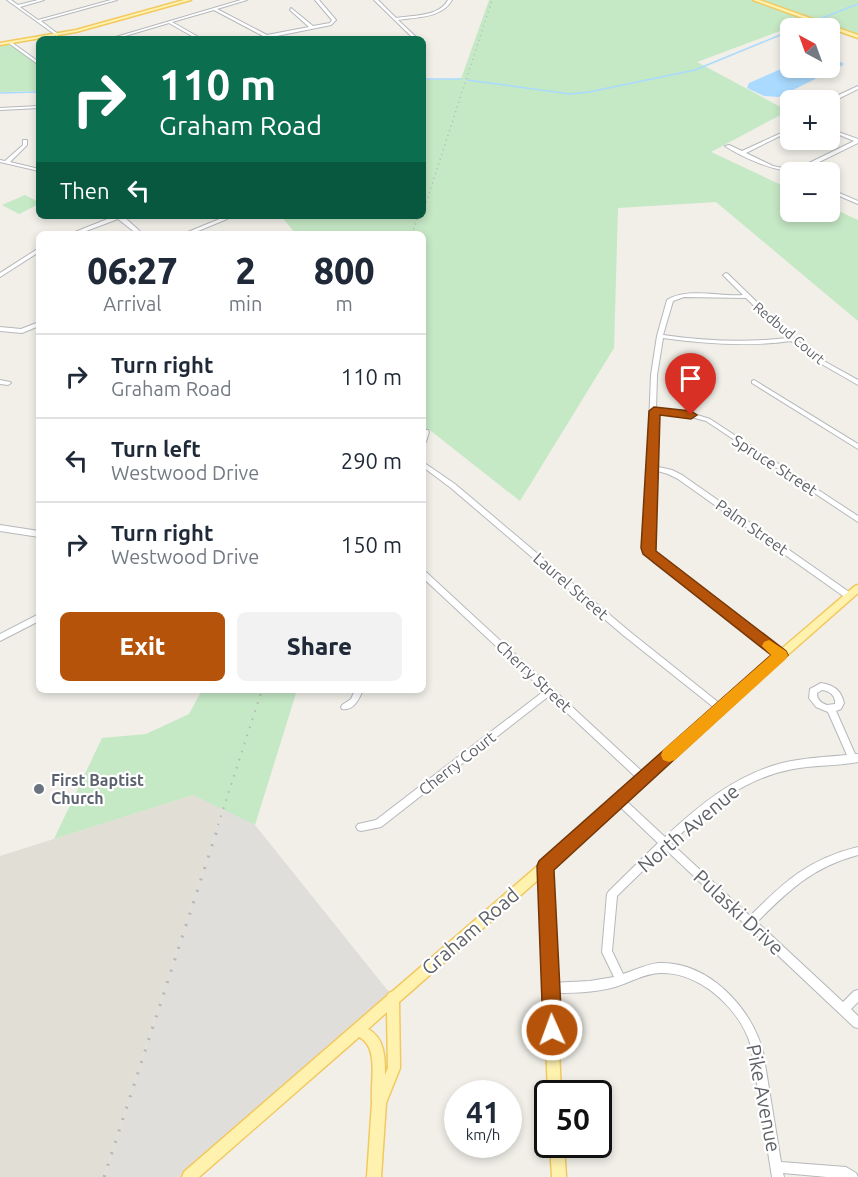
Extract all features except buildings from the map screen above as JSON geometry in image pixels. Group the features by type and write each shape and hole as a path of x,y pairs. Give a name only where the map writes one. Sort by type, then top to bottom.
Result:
{"main road":[{"path":"51,36 189,0"},
{"path":"754,0 858,37"},
{"path":"0,44 36,39"},
{"name":"Graham Road","path":"189,1177 620,801 720,708 858,588"},
{"path":"545,866 554,1080"},
{"path":"379,1103 394,1068 393,997"},
{"path":"357,1030 374,1038 379,1053 376,1091 379,1103 374,1177"},
{"path":"557,1158 558,1177"}],"street":[{"path":"9,0 57,35"},
{"path":"18,6 42,0"},
{"path":"38,21 115,0"},
{"path":"122,36 245,0"},
{"path":"272,36 331,24 334,20 317,0"},
{"path":"376,0 413,36"},
{"path":"396,19 438,11 448,6 450,0"},
{"path":"219,3 226,6"},
{"path":"214,9 265,36"},
{"path":"291,9 312,28"},
{"path":"169,22 195,36"},
{"path":"11,43 36,62"},
{"path":"840,96 858,87"},
{"path":"0,109 36,108"},
{"path":"840,134 858,141"},
{"path":"742,153 780,135"},
{"path":"7,162 25,145 25,141"},
{"path":"815,162 858,141"},
{"path":"727,146 780,169"},
{"path":"0,161 36,169"},
{"path":"840,195 858,203"},
{"path":"81,231 111,219"},
{"path":"122,219 136,231"},
{"path":"194,231 224,219"},
{"path":"0,275 36,252"},
{"name":"Redbud Court","path":"726,275 792,339 820,361 858,383"},
{"path":"747,296 734,299 673,297 670,300 660,336 654,375 648,548 650,554 781,655"},
{"path":"0,329 22,331 36,325"},
{"path":"660,336 689,341 750,344 792,339"},
{"path":"754,382 858,447"},
{"name":"Spruce Street","path":"654,411 691,415 708,420 858,519"},
{"name":"Laurel Street","path":"426,466 453,486 634,640 720,708"},
{"name":"Palm Street","path":"651,467 680,477 849,596"},
{"path":"0,528 36,534"},
{"name":"Cherry Street","path":"426,577 644,779"},
{"path":"0,638 36,619"},
{"name":"Cherry Court","path":"361,827 378,824 550,691"},
{"path":"345,707 354,700 358,693"},
{"path":"831,710 855,759"},
{"name":"North Avenue","path":"621,980 607,952 609,904 612,894 666,843 709,804 742,782 773,770 809,761 855,759"},
{"name":"Pulaski Drive","path":"620,801 858,1023"},
{"path":"750,922 804,872 832,858 858,852"},
{"name":"Pike Avenue","path":"550,988 592,987 621,980 647,970 675,969 698,977 712,986 734,1006 756,1044 778,1172"},
{"path":"843,1009 858,995"},
{"path":"778,1172 846,1173 852,1177"}],"shaded area":[{"path":"193,795 223,809 104,1177 0,1177 0,856"},
{"path":"223,809 255,825 393,997 189,1177 104,1177"}],"green space":[{"path":"489,0 858,0 858,37 840,31 840,18 780,18 780,31 697,62 780,107 780,115 711,152 780,184 780,222 840,222 840,212 858,220 858,321 716,202 618,208 614,348 520,501 431,431 426,430 426,231 294,231 284,219 426,219 426,80 461,79"},
{"path":"11,43 36,62 36,91 0,92 0,44"},
{"path":"25,195 36,200 36,206 19,214 2,205"},
{"path":"200,693 296,693 255,825 193,795 54,839 102,738 146,734 189,714"}],"water":[{"path":"780,69 780,78 817,78 793,90 780,90 779,97 764,96 747,88 749,83"}],"waterway":[{"path":"822,18 858,4"},
{"path":"467,80 570,94 589,92 695,70 780,35"},
{"path":"426,79 461,79"},
{"path":"0,93 36,92"}],"railway":[{"path":"426,203 492,0"},
{"path":"413,231 417,219"},
{"path":"218,825 261,693"},
{"path":"104,1177 219,824"}],"slow traffic":[{"path":"669,755 781,655 769,646"}],"place":[{"name":"First Baptist Church","path":"39,789"}],"route":[{"path":"552,1030 545,866 781,655 650,554 648,548 654,411 691,415"}]}
